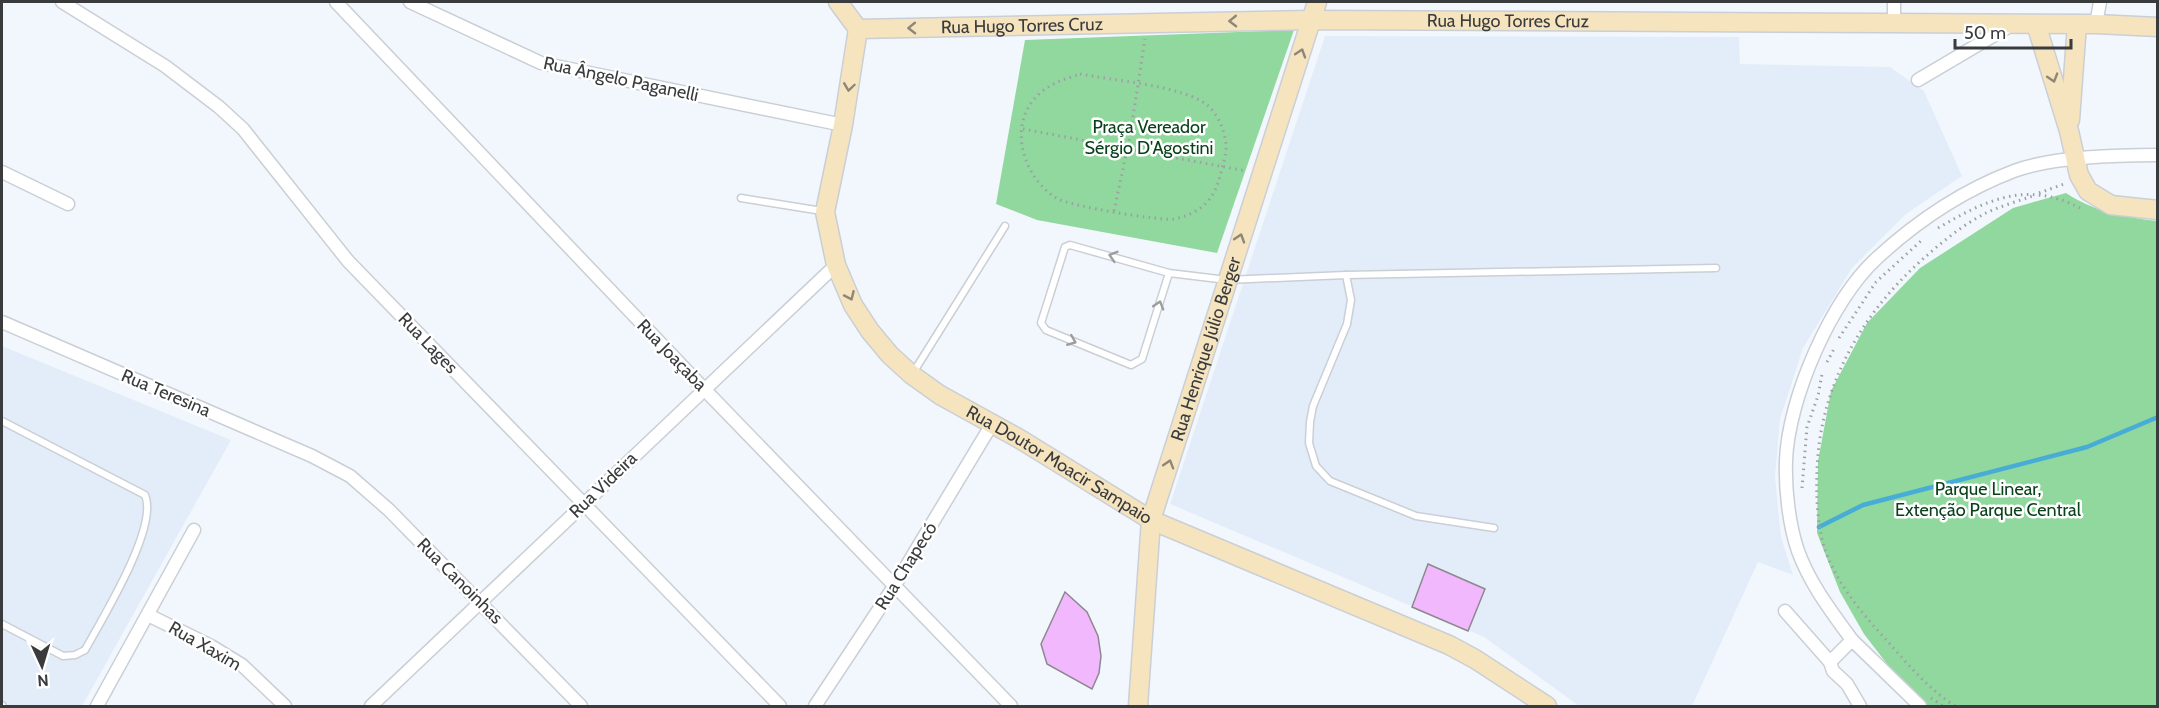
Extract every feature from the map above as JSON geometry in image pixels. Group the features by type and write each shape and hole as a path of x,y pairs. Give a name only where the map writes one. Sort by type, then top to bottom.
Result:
{"street":[{"name":"Rua Lages","path":"62,2 165,66 219,107 243,129 348,261 780,706"},
{"name":"Rua Joaçaba","path":"336,2 704,389 1011,706"},
{"name":"Rua Ângelo Paganelli","path":"411,2 541,63 843,125"},
{"path":"838,2 858,29"},
{"name":"Rua Henrique Júlio Berger","path":"1138,706 1152,520 1317,2"},
{"path":"1894,2 1894,23"},
{"path":"2069,131 2087,24 2100,2"},
{"name":"Rua Hugo Torres Cruz","path":"858,29 1312,20 2087,24 2157,27"},
{"path":"1918,80 2014,24"},
{"path":"2036,24 2069,131 2077,167 2088,191 2098,200 2111,205 2157,210"},
{"name":"Rua Doutor Moacir Sampaio","path":"858,29 843,125 825,212 836,265 853,305 870,331 912,375 940,395 1152,520 1449,645 1475,659 1547,706"},
{"path":"1924,702 1852,640 1816,591 1798,550 1787,496 1786,461 1791,428 1809,364 1840,304 1875,259 1926,218 1984,183 2016,170 2077,167 2157,155"},
{"path":"2,172 68,204"},
{"name":"Rua Videira","path":"371,706 836,265"},
{"name":"Rua Teresina","path":"2,322 331,465"},
{"name":"Rua Chapecó","path":"815,706 895,585 992,424"},
{"name":"Rua Canoinhas","path":"331,465 350,476 383,503 581,706"},
{"path":"97,706 194,530"},
{"path":"1785,611 1830,662 1833,671 1847,684 1860,706"},
{"name":"Rua Xaxim","path":"148,615 212,646 242,665 285,706"},
{"path":"1830,662 1852,640"}],"lane":[{"path":"741,198 825,212"},
{"path":"912,375 1005,226"},
{"path":"1169,273 1142,358 1138,363 1131,365 1046,330 1041,323 1057,266 1065,247 1070,245 1169,273 1227,280 1346,274 1716,268"},
{"path":"1346,274 1351,300 1347,324 1313,406 1310,422 1309,443 1316,466 1330,481 1407,513 1494,528"},
{"path":"2,421 145,495 149,512 128,572 85,650 75,655 63,656 2,624"}],"path":[{"path":"1114,211 1148,23"},
{"path":"1080,74 1138,85 1182,93 1207,105 1221,123 1227,147 1217,189 1203,208 1188,216 1165,220 1059,200 1039,184 1026,165 1022,146 1023,129 1028,111 1038,96 1055,83 1080,74"},
{"path":"1023,129 1251,172"},
{"path":"1955,706 1914,671 1878,631 1845,589 1826,554 1816,497 1818,439 1833,382 1861,328 1895,284 1940,244 1985,214 2065,184 2077,167"},
{"path":"1802,491 1807,427 1818,396 1823,371 1839,337 1876,282 1929,234 1972,208 2013,194 2049,194 2082,209"},
{"path":"1924,702 1943,706"}],"shaded area":[{"path":"1325,36 1739,37 1740,64 1890,67 1924,91 1962,176 1906,214 1852,268 1803,348 1780,419 1775,477 1781,537 1793,575 1758,562 1692,706 1579,706 1484,637 1170,504"},
{"path":"2,346 231,440 82,706 2,706"}],"green space":[{"name":"Praça Vereador Sérgio D'Agostini","path":"1294,30 1217,253 1037,220 996,204 1025,40"},
{"name":"Parque Linear, Extenção Parque Central","path":"2066,193 2088,205 2110,213 2157,221 2157,706 1927,706 1904,686 1864,634 1840,592 1817,533 1818,461 1831,391 1867,323 1920,268 2013,208"}],"building":[{"path":"1428,564 1485,589 1468,631 1412,607"},
{"path":"1065,592 1087,612 1098,636 1101,656 1099,673 1092,689 1047,664 1041,644"}],"waterway":[{"path":"1819,527 1863,505 2087,447 2158,417"}]}
